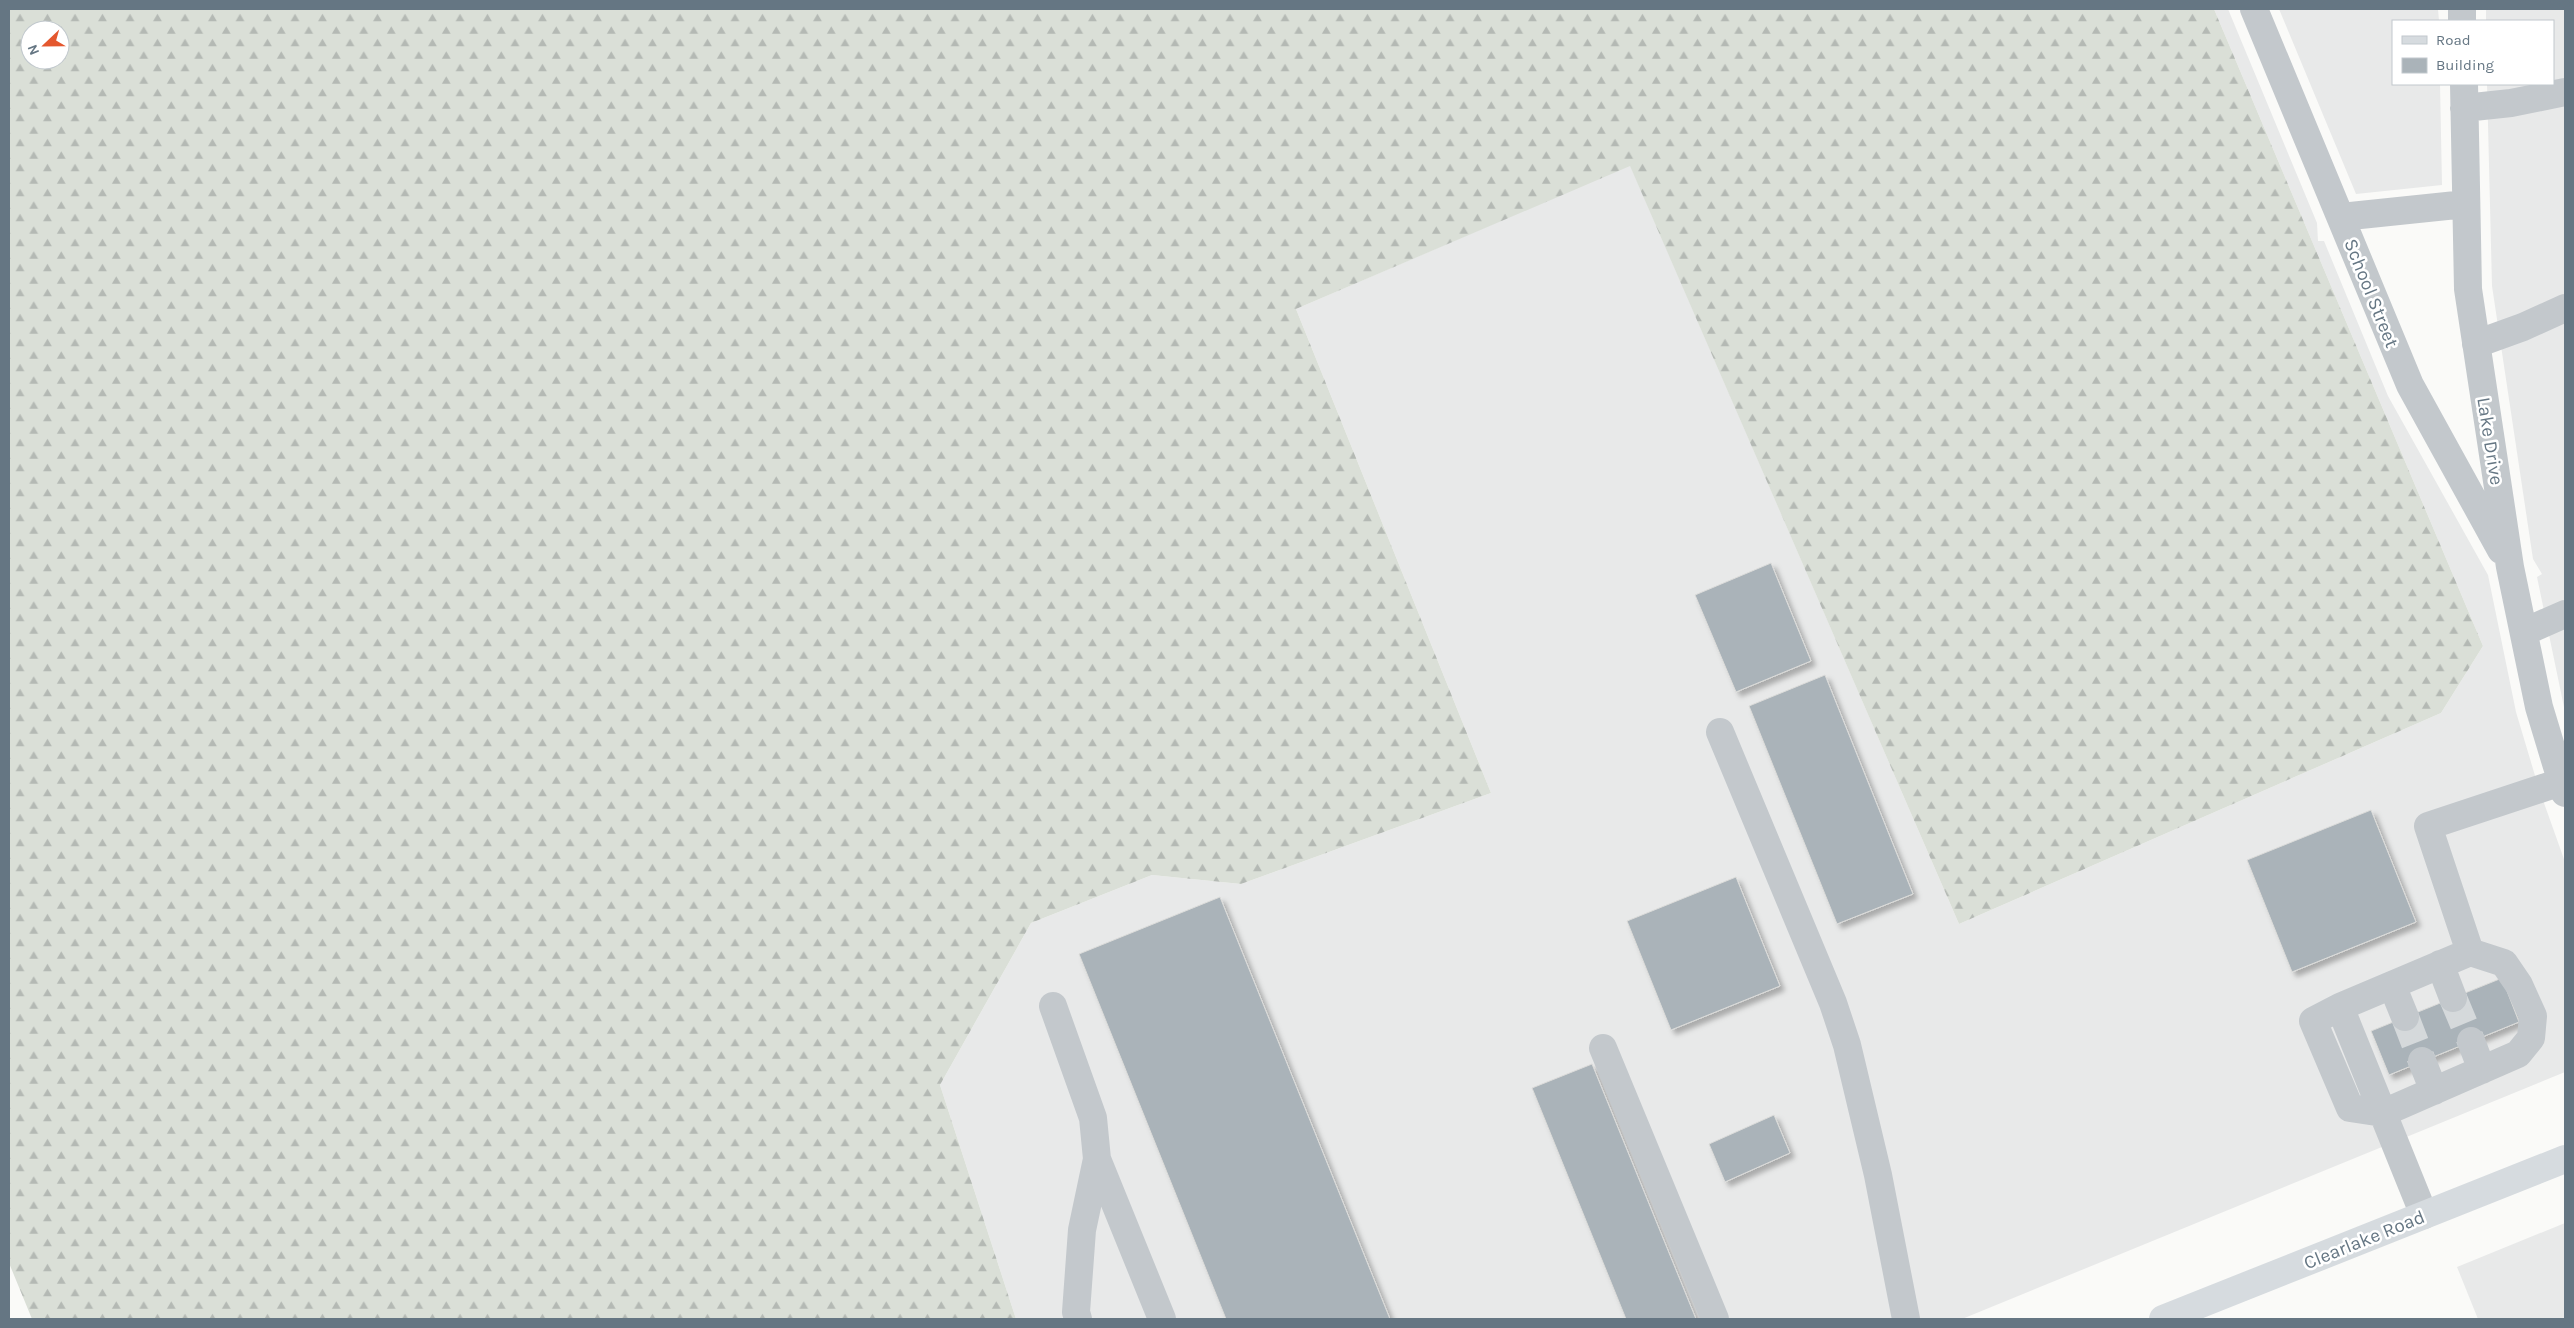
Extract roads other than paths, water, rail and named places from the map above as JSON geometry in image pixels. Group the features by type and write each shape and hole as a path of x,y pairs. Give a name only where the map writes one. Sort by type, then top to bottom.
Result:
{"main road":[{"name":"Clearlake Road","path":"2163,1319 2565,1159"}],"street":[{"name":"School Street","path":"2254,9 2410,385 2510,567"},
{"path":"2464,96 2512,103 2565,92"},
{"name":"Lake Drive","path":"2464,96 2468,289 2510,567 2539,707 2563,787"},
{"path":"2341,217 2466,204"},
{"path":"2476,344 2523,327 2565,308"},
{"path":"2524,632 2565,614"},
{"path":"1720,732 1833,1003 1847,1045 1878,1175 1906,1319"},
{"path":"2470,952 2428,826 2563,787"},
{"path":"2383,1113 2518,1054 2530,1038 2533,1016 2519,984 2504,963 2470,952 2340,1007 2424,1215"},
{"path":"2440,964 2453,998"},
{"path":"2392,985 2405,1017"},
{"path":"1053,1006 1093,1118 1097,1159 1162,1319"},
{"path":"2471,1041 2482,1070"},
{"path":"1603,1048 1715,1319"},
{"path":"2422,1061 2434,1091"},
{"path":"1078,1319 1076,1312 1082,1230 1097,1159"}],"tunnel":[{"path":"2453,998 2471,1041"},
{"path":"2405,1017 2422,1061"}]}
